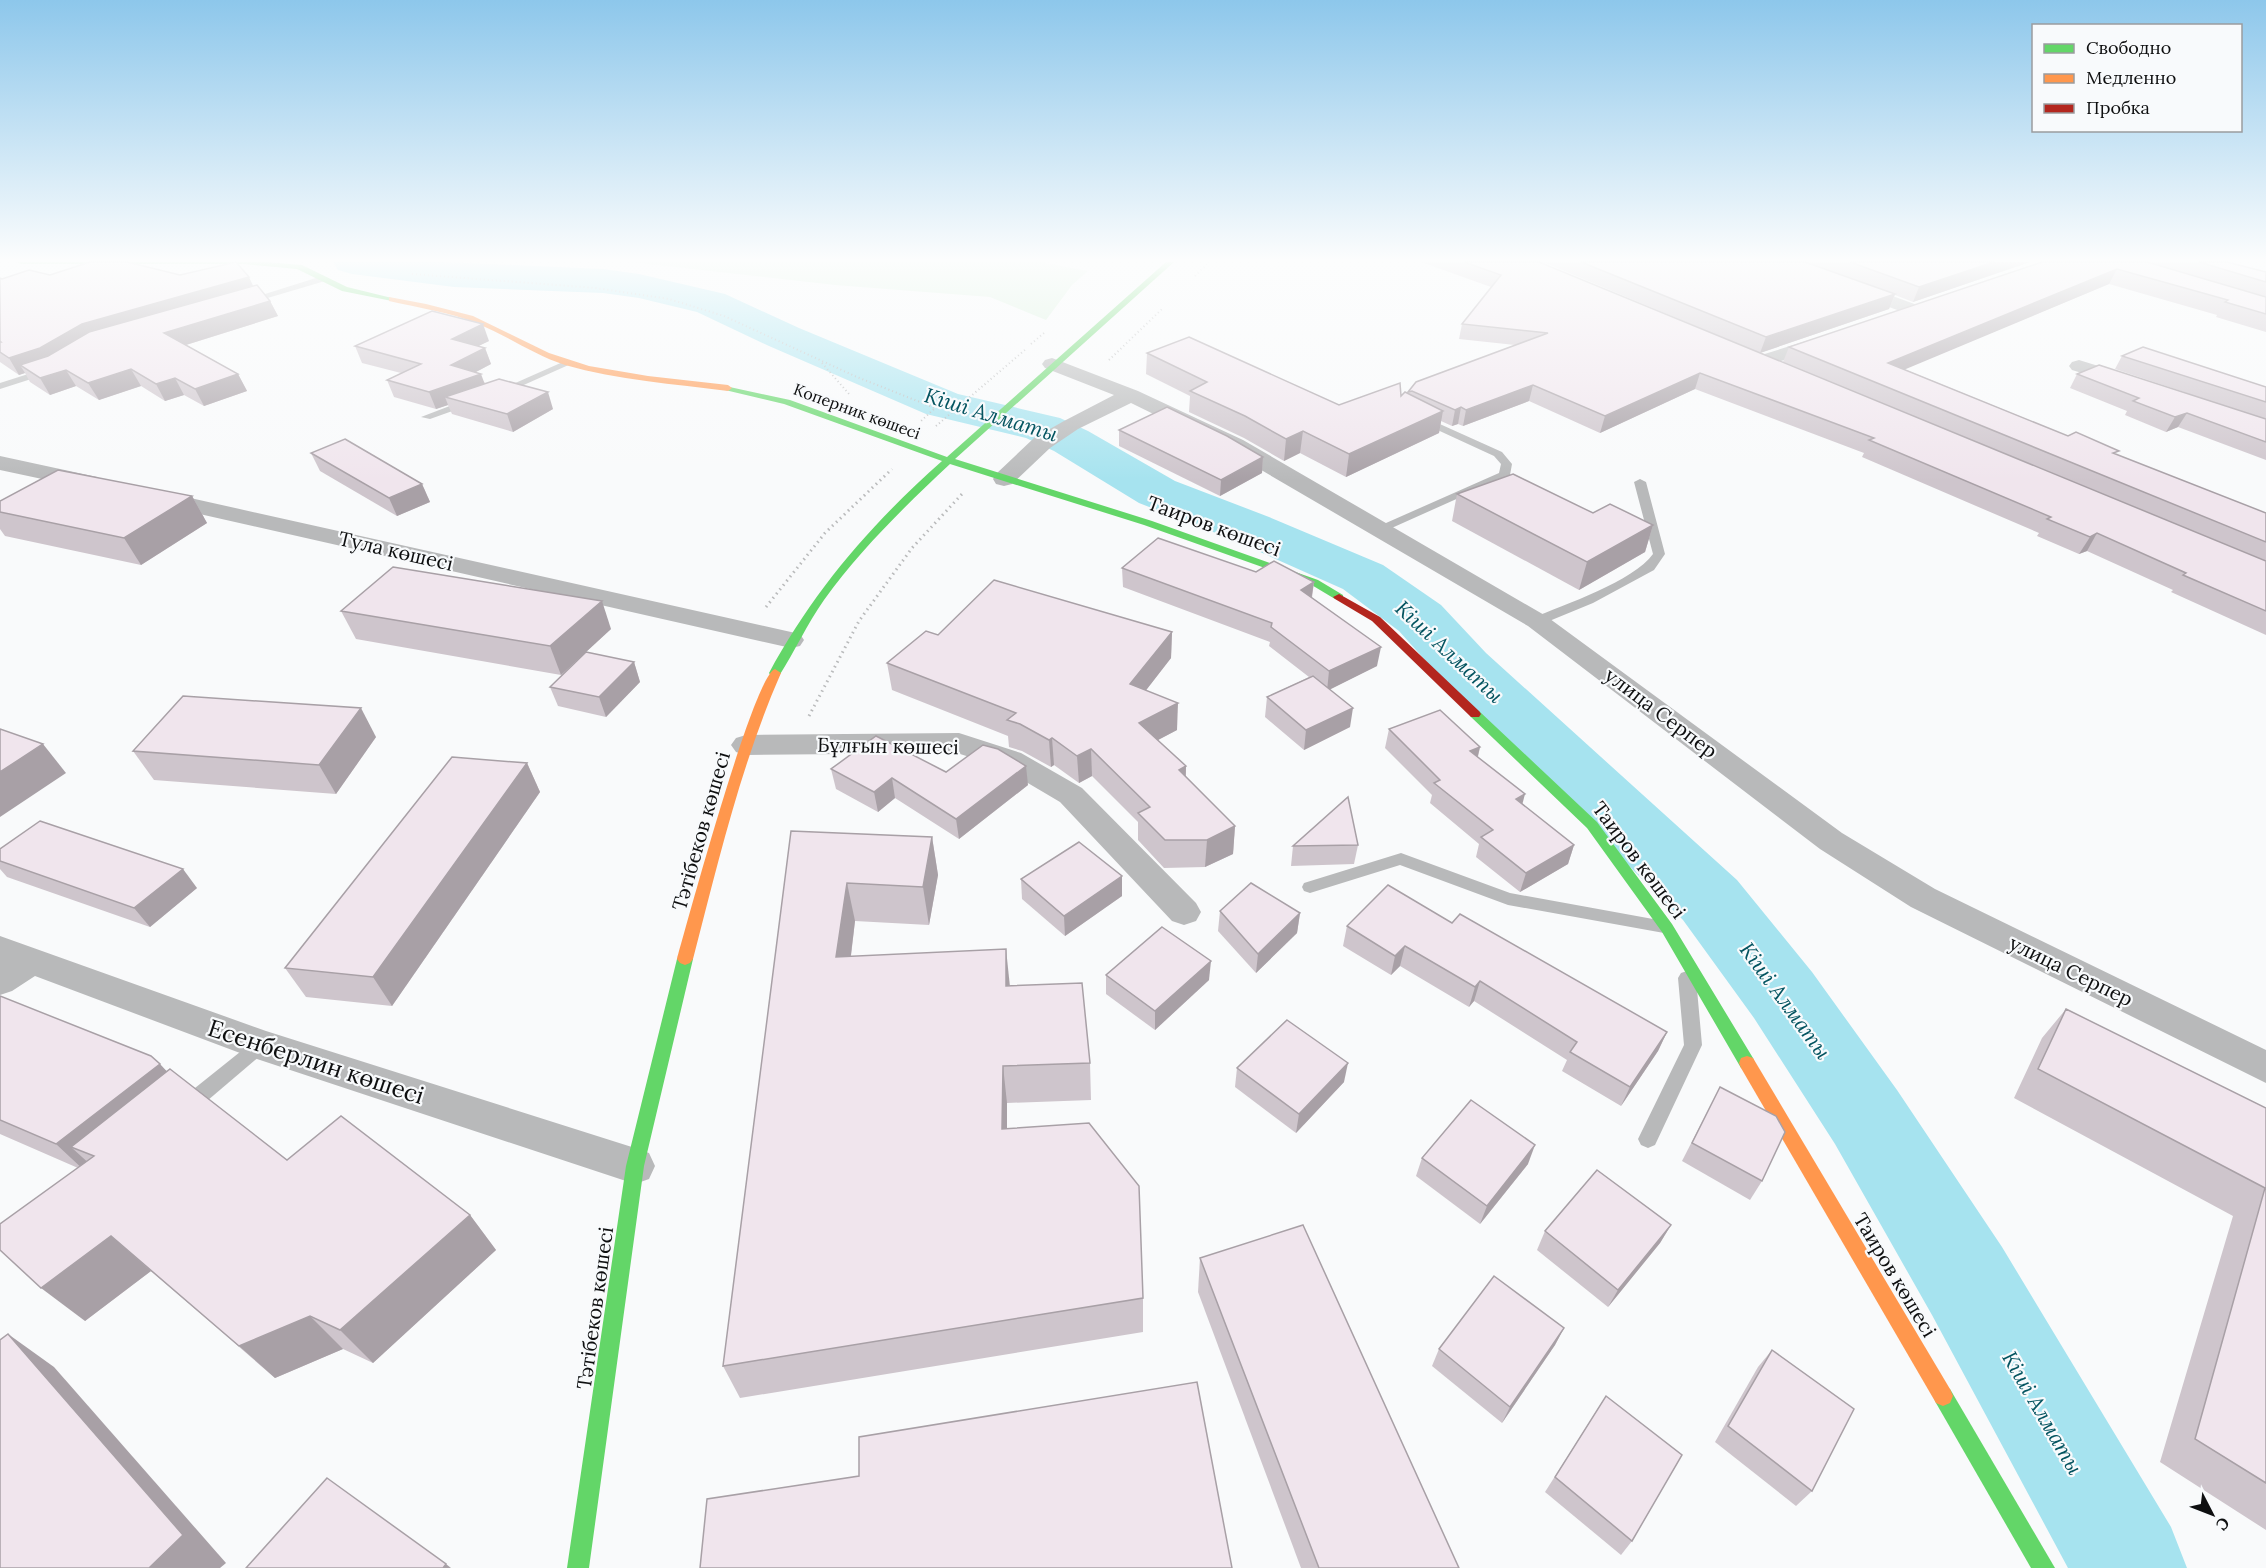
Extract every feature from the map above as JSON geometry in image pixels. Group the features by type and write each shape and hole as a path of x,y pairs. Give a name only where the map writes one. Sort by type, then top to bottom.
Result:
{"street":[{"name":"Коперник көшесі","path":"506,335 544,355 601,371 740,390 787,402 946,461"},
{"name":"Тәтібеков көшесі","path":"578,1568 635,1166 690,938 746,745 764,698 791,640 835,579 870,539 946,461 1085,335"},
{"path":"1762,361 1842,335"},
{"path":"1740,352 1795,375"},
{"name":"улица Серпер","path":"1052,364 1131,395 1234,445 1537,621 1831,841 1923,898 2266,1067"},
{"path":"2079,366 2147,388"},
{"path":"1004,479 1042,443 1071,425 1131,395"},
{"name":"Таиров көшесі","path":"946,461 1148,523 1314,582 1376,619 1592,825 1667,928 2044,1568"},
{"path":"0,463 105,486"},
{"name":"Тула көшесі","path":"140,494 791,640"},
{"name":"Бұлғын көшесі","path":"746,745 958,743 1011,760 1071,795 1184,912"},
{"name":"Есенберлин көшесі","path":"10,964 635,1166"}],"lane":[{"path":"491,394 568,363"},
{"path":"0,386 54,369"},
{"path":"426,417 481,398"},
{"path":"1381,529 1504,474 1508,464 1498,454 1408,412"},
{"path":"1537,621 1589,600 1650,567 1659,554 1640,482"},
{"path":"1310,887 1401,859 1509,899 1667,928"},
{"path":"1648,1139 1693,1045 1686,960"},
{"path":"169,1121 261,1046"}],"path":[{"path":"764,335 887,391 935,408 915,426"},
{"path":"943,420 976,391"},
{"path":"799,745 805,723 859,621 912,548 982,472"}],"building":[{"path":"0,335 62,335 40,348 9,358 0,352"},
{"path":"84,335 168,335 238,374 195,389 175,378 156,384 131,369 88,383 66,370 40,378 20,365 48,356"},
{"path":"379,335 460,335 452,339 485,348 451,365 481,374 429,392 387,380 421,364 355,346"},
{"path":"1542,335 1717,335 2266,561 2266,611 2183,575 2186,573 2097,533 2090,537 2047,519 2051,517 1869,440 1874,438 1700,373 1605,416 1533,385 1466,410 1461,407 1455,410 1412,391 1408,392 1416,382"},
{"path":"1824,335 1956,335 1888,363 2068,436 2076,432 2119,451 2113,453 2266,513 2266,542 1789,347"},
{"path":"1189,337 1339,405 1400,383 1401,396 1405,392 1443,411 1349,454 1303,431 1286,439 1245,416 1190,391 1207,382 1147,353"},
{"path":"2143,347 2266,387 2266,402 2122,356"},
{"path":"2099,365 2266,419 2266,442 2187,413 2175,417 2133,401 2139,398 2077,374"},
{"path":"499,379 548,392 507,414 445,397"},
{"path":"1167,407 1227,436 1263,457 1221,480 1119,430"},
{"path":"345,439 422,484 389,498 311,453"},
{"path":"58,470 192,496 124,538 0,512 0,501"},
{"path":"1513,474 1593,513 1610,504 1653,525 1587,562 1457,494"},
{"path":"1158,538 1256,572 1274,561 1314,582 1301,590 1381,647 1329,671 1271,627 1272,623 1122,568"},
{"path":"393,567 602,601 550,646 341,611"},
{"path":"994,580 1172,632 1130,684 1178,703 1139,723 1186,766 1179,770 1235,826 1207,840 1165,840 1138,813 1150,807 1091,749 1077,756 1052,738 1049,740 1020,724 1007,720 1016,713 887,663 926,631 938,635"},
{"path":"586,652 634,662 599,697 550,687"},
{"path":"1313,676 1353,708 1306,730 1267,697"},
{"path":"183,696 361,708 319,765 133,751"},
{"path":"1440,710 1480,747 1470,751 1525,794 1516,799 1574,845 1526,873 1481,837 1493,830 1434,783 1440,780 1389,729"},
{"path":"0,729 43,744 0,772"},
{"path":"876,736 946,772 983,745 998,749 1026,766 956,819 892,778 874,792 831,769"},
{"path":"452,757 527,763 373,977 285,968"},
{"path":"1348,797 1358,845 1293,846"},
{"path":"40,821 183,869 134,908 0,861 0,849"},
{"path":"791,831 932,837 923,887 847,883 836,957 1006,949 1006,986 1082,983 1090,1063 1003,1066 1002,1129 1089,1123 1139,1186 1143,1298 723,1366"},
{"path":"1079,842 1122,876 1064,916 1021,879"},
{"path":"1251,883 1300,913 1258,954 1220,911"},
{"path":"1388,885 1452,923 1460,914 1667,1032 1630,1087 1570,1052 1577,1042 1480,981 1475,987 1405,946 1395,956 1347,926"},
{"path":"1162,927 1211,961 1155,1011 1106,975"},
{"path":"0,996 151,1056 160,1064 56,1144 0,1120"},
{"path":"2066,1009 2266,1108 2266,1483 2195,1439 2265,1188 2038,1069"},
{"path":"1287,1020 1348,1063 1299,1114 1237,1068"},
{"path":"170,1069 287,1160 341,1116 470,1215 340,1330 310,1316 239,1346 111,1236 41,1288 0,1250 0,1224 94,1156 71,1147"},
{"path":"1720,1087 1776,1116 1785,1132 1762,1181 1692,1143"},
{"path":"1471,1100 1535,1145 1487,1206 1422,1158"},
{"path":"1597,1170 1671,1225 1618,1290 1545,1231"},
{"path":"1303,1225 1459,1568 1319,1568 1200,1258"},
{"path":"1494,1276 1564,1328 1510,1407 1439,1349"},
{"path":"8,1334 183,1535 149,1568 0,1568 0,1340"},
{"path":"1772,1350 1854,1409 1812,1491 1728,1426"},
{"path":"1197,1382 1232,1568 700,1568 707,1499 859,1476 859,1437"},
{"path":"1606,1396 1682,1455 1632,1541 1555,1477"},
{"path":"327,1478 446,1564 443,1568 246,1568"}],"waterway":[{"name":"Кіші Алматы","path":"780,335 943,404 1043,428 1071,441 1157,492 1250,528 1363,577 1420,618 1464,666 1710,900 1783,995 1866,1117 1967,1281 2130,1568"}],"traffic: fast":[{"path":"775,673 795,635 819,598 876,531 939,469 1088,335"},
{"path":"728,388 787,402 912,449 1148,523 1314,582 1339,597"},
{"path":"1475,714 1592,825 1667,928 1747,1063"},
{"path":"578,1568 635,1166 685,959"},
{"path":"1943,1396 2044,1568"}],"traffic: slow":[{"path":"507,335 546,355 588,368 628,376 728,388"},
{"path":"685,959 720,829 764,698 775,673"},
{"path":"1747,1063 1943,1396"}],"traffic: jam":[{"path":"1339,597 1376,619 1475,714"}]}
